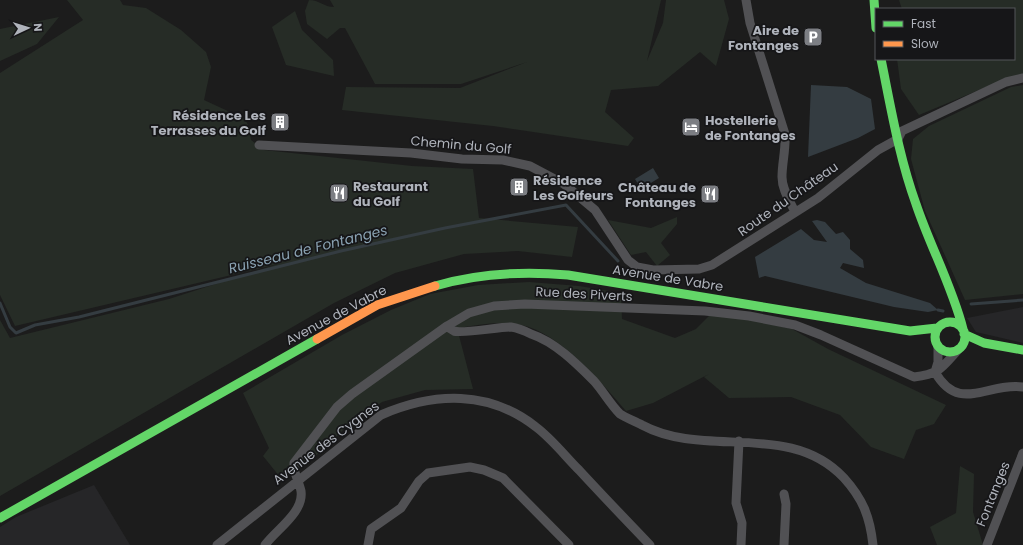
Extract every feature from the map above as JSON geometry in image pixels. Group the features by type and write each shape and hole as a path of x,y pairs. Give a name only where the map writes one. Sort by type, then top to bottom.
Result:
{"main road":[{"path":"874,0 875,14"},
{"path":"881,60 898,139 921,221 958,308 964,332 964,343 959,349"},
{"name":"Avenue de Vabre","path":"0,518 377,305 424,287 475,275 542,272 576,276 910,331 940,326"},
{"path":"953,299 934,337 936,345 947,352 984,343"},
{"path":"940,326 952,322 964,332 984,343 1023,350"},
{"name":"Avenue de Vabre","path":"910,331 936,345"}],"street":[{"path":"746,0 750,22 785,134 786,147 782,177 784,189 795,212"},
{"name":"Route du Château","path":"712,265 818,198 878,150 898,139 902,131 1006,82 1023,78"},
{"name":"Chemin du Golf","path":"259,145 411,153 462,159 502,160 530,166 564,184 595,210 619,248 628,260 637,267 653,270 699,269 712,265"},
{"name":"Rue des Piverts","path":"265,545 300,504 301,491 294,470 294,464 337,407 352,394 447,326 469,313 494,306 525,304 705,311 794,325 822,335 914,377 927,375 945,366 959,349"},
{"path":"447,326 455,332 512,327 533,334 555,346 594,381 620,414 655,432 688,440 739,441 786,445 811,453 836,469 852,487 865,508 870,522 873,545"},
{"path":"936,345 938,362 935,372 949,389 955,393 966,394 998,388 1023,387"},
{"name":"Avenue des Cygnes","path":"217,545 297,480 381,415 402,406 426,399 472,399 497,405 536,427 650,545"},
{"path":"739,441 736,503 742,523 741,545"},
{"name":"Fontanges","path":"987,545 1023,453"},
{"path":"368,545 371,529 401,508 419,481 428,473 470,467 503,478 569,545"},
{"path":"784,494 786,504 784,545"}],"shaded area":[{"path":"67,0 120,0 123,5 146,8 181,30 206,52 211,67 204,100 245,119 248,125 251,140 264,150 412,166 473,169 479,218 578,227 572,257 518,251 464,254 395,273 334,303 0,496 0,320 10,338 169,299 278,264 15,326 0,295 0,73 83,20"},
{"path":"309,0 334,7 330,0 661,0 647,61 663,23 666,0 724,0 729,19 716,66 700,52 658,86 611,90 605,112 634,138 628,146 493,126 342,110 346,87 460,88 527,62 461,84 375,84 345,28 340,28 327,39 307,24 305,11"},
{"path":"899,0 1023,0 1023,74 1003,80 919,115 901,89 897,60 1015,60 1015,8 902,8"},
{"path":"295,11 302,30 333,60 334,76 286,65 272,27"},
{"path":"59,17 37,44 0,61 0,29"},
{"path":"811,85 847,87 871,99 875,129 858,138 808,157"},
{"path":"1023,85 1023,294 965,300 925,211 911,159 913,139 929,126 1011,87"},
{"path":"653,168 659,178 641,189 635,179"},
{"path":"677,217 677,224 661,243 670,255 657,266 646,252 631,255 608,220 651,228"},
{"path":"817,220 825,222 836,234 843,232 850,240 850,249 863,260 864,268 843,263 840,268 866,283 930,303 938,310 928,312 894,307 765,276 759,278 755,257 801,229 814,240 827,242 812,221"},
{"path":"529,282 579,286 621,293 622,319 675,338 696,329 713,312 792,329 828,349 946,405 934,424 916,430 904,459 871,447 840,415 791,397 729,398 704,377 709,374 653,403 626,411 579,360 550,337 521,325 505,323 481,324 457,328 473,389 425,390 382,402 346,427 322,451 279,483 280,477 263,456 269,448 243,393 342,335 391,310 430,294 478,285"},
{"path":"1023,307 1023,343 976,332 967,318"},
{"path":"960,466 974,474 973,512 983,545 937,545 930,527 956,513"},
{"path":"94,485 130,545 0,545 0,527 16,517"}],"waterway":[{"name":"Ruisseau de Fontanges","path":"0,303 10,327 16,333 35,325 79,317 341,251 445,228 566,205 618,261"},
{"name":"Ruisseau de Fontanges","path":"971,304 1023,300"},
{"name":"Ruisseau de Fontanges","path":"938,310 943,311"}],"traffic: fast":[{"path":"874,0 875,14"},
{"path":"881,60 896,132 910,186 953,297 963,329"},
{"path":"435,286 468,278 501,274 534,273 568,275 910,331 937,328"},
{"path":"950,322 961,326 965,337 961,348 950,352 939,348 935,337 939,326 950,322"},
{"path":"964,334 984,343 1023,350"},
{"path":"0,518 317,339"}],"traffic: slow":[{"path":"317,339 377,305 435,286"}],"place":[{"name":"Aire de Fontanges","path":"813,37"},
{"name":"Résidence Les Terrasses du Golf","path":"280,122"},
{"name":"Hostellerie de Fontanges","path":"691,127"},
{"name":"Résidence Les Golfeurs","path":"519,187"},
{"name":"Restaurant du Golf","path":"339,193"},
{"name":"Château de Fontanges","path":"710,194"}]}
